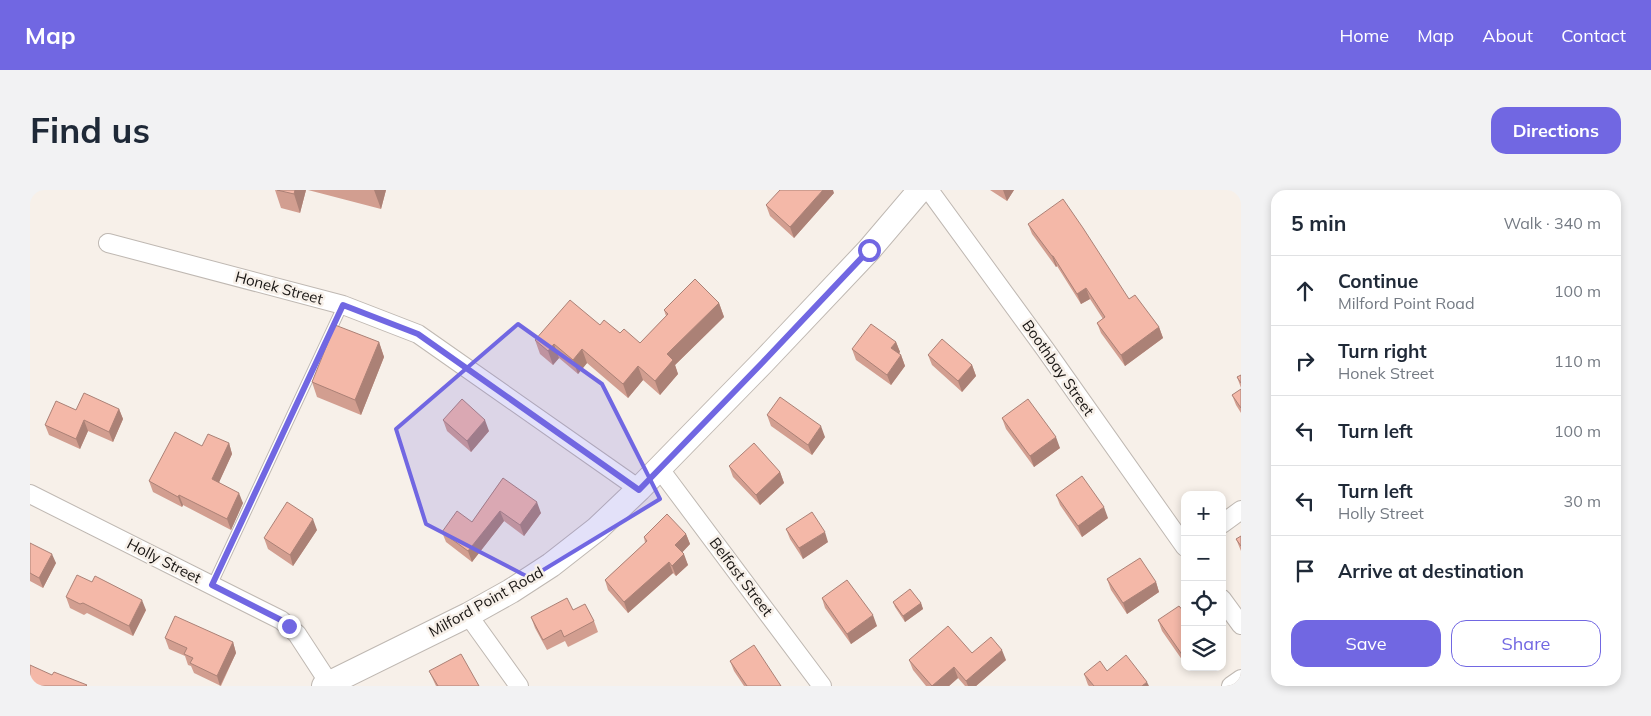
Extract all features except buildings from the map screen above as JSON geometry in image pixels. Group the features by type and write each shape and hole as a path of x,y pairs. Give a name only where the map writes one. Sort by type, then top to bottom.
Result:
{"main road":[{"name":"Milford Point Road","path":"327,684 468,616 551,565 597,529 639,490 763,362 869,250 920,190"}],"street":[{"name":"Boothbay Street","path":"929,190 1045,349 1181,542"},
{"name":"Honek Street","path":"108,243 343,305 418,334 639,490"},
{"name":"Belfast Street","path":"659,468 822,686"},
{"name":"Holly Street","path":"30,494 281,620 297,634 327,684"},
{"path":"1226,521 1241,510"},
{"path":"1226,604 1241,625"},
{"path":"468,616 519,686"},
{"path":"1231,686 1241,679"}],"lane":[{"path":"212,585 343,305"}],"highlighted area":[{"path":"518,324 602,384 660,499 530,578 426,524 396,429"}],"route":[{"path":"289,626 281,620 212,585 343,305 418,334 639,490 869,250"}]}
